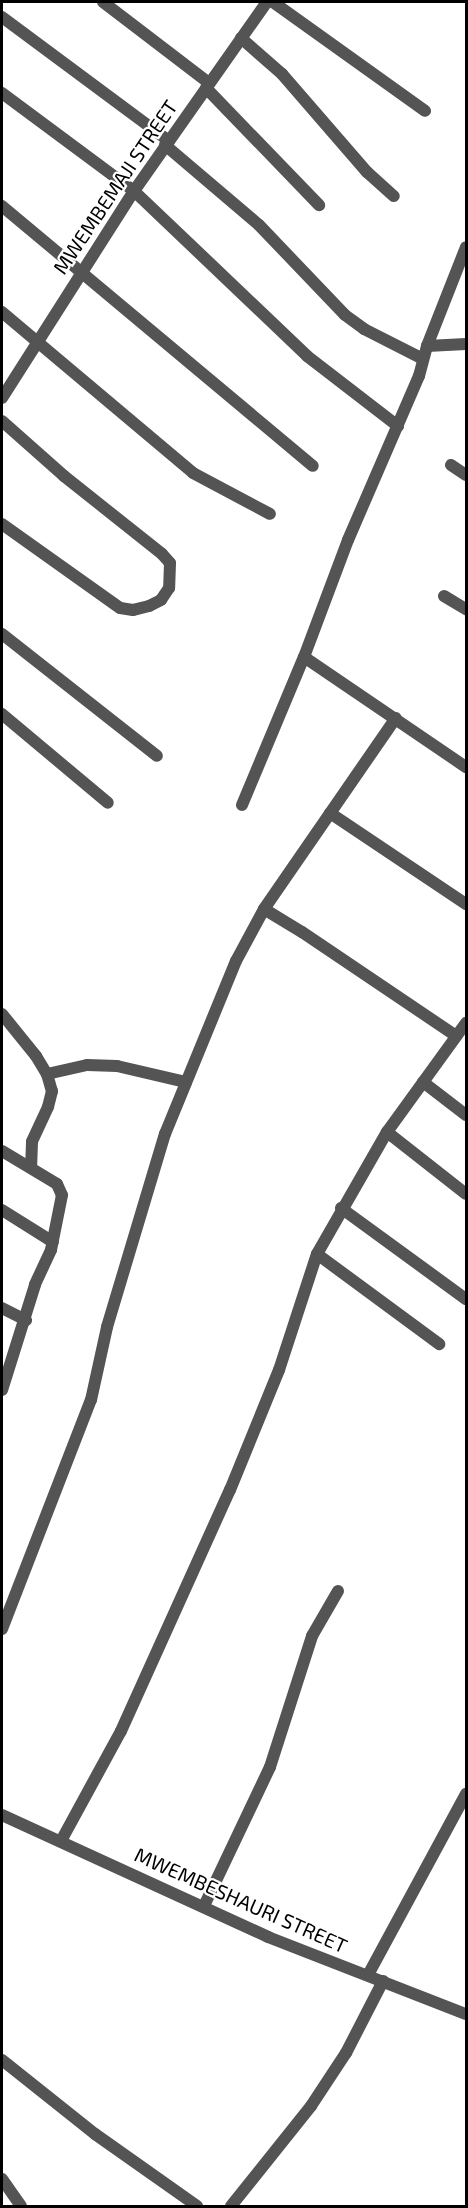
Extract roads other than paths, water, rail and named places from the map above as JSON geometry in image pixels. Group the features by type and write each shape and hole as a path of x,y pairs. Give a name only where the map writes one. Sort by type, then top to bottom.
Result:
{"street":[{"path":"103,2 207,86 319,205"},
{"name":"MWEMBEMAJI STREET","path":"2,398 36,341 134,191 267,2"},
{"path":"273,2 425,111"},
{"path":"2,17 167,143 259,225 345,315 364,329 423,359"},
{"path":"241,38 282,74 367,172 394,196"},
{"path":"2,93 134,191 307,356 398,426"},
{"path":"2,206 313,466"},
{"path":"242,805 304,657 348,540 419,376 427,346 466,247"},
{"path":"2,312 193,473 270,514"},
{"path":"427,346 466,344"},
{"path":"2,422 64,476 162,554 170,563 169,588 161,600 149,606 133,610 120,608 2,524"},
{"path":"451,465 466,475"},
{"path":"444,596 466,609"},
{"path":"2,634 157,756"},
{"path":"304,657 466,766"},
{"path":"2,714 108,803"},
{"path":"2,1629 90,1400 107,1327 165,1134 236,961 264,909 396,718"},
{"path":"330,813 466,904"},
{"path":"264,909 456,1036"},
{"path":"2,1014 36,1056 47,1074 52,1091 48,1107 32,1142 31,1168"},
{"path":"61,1841 126,1721 230,1490 279,1370 317,1254 341,1208 387,1132 466,1023"},
{"path":"47,1074 87,1065 117,1066 186,1082"},
{"path":"423,1082 466,1115"},
{"path":"387,1132 466,1194"},
{"path":"2,1151 57,1184 61,1191 53,1242 35,1285 26,1320 2,1390"},
{"path":"341,1208 466,1299"},
{"path":"2,1210 53,1242"},
{"path":"317,1254 439,1344"},
{"path":"2,1308 26,1320"},
{"path":"204,1906 270,1767 312,1636 338,1591"},
{"path":"368,1975 466,1794"},
{"name":"MWEMBESHAURI STREET","path":"2,1815 268,1937 466,2014"},
{"path":"231,2206 311,2106 346,2053 383,1981"},
{"path":"2,2061 94,2134 197,2206"},
{"path":"2,2179 21,2206"}]}
